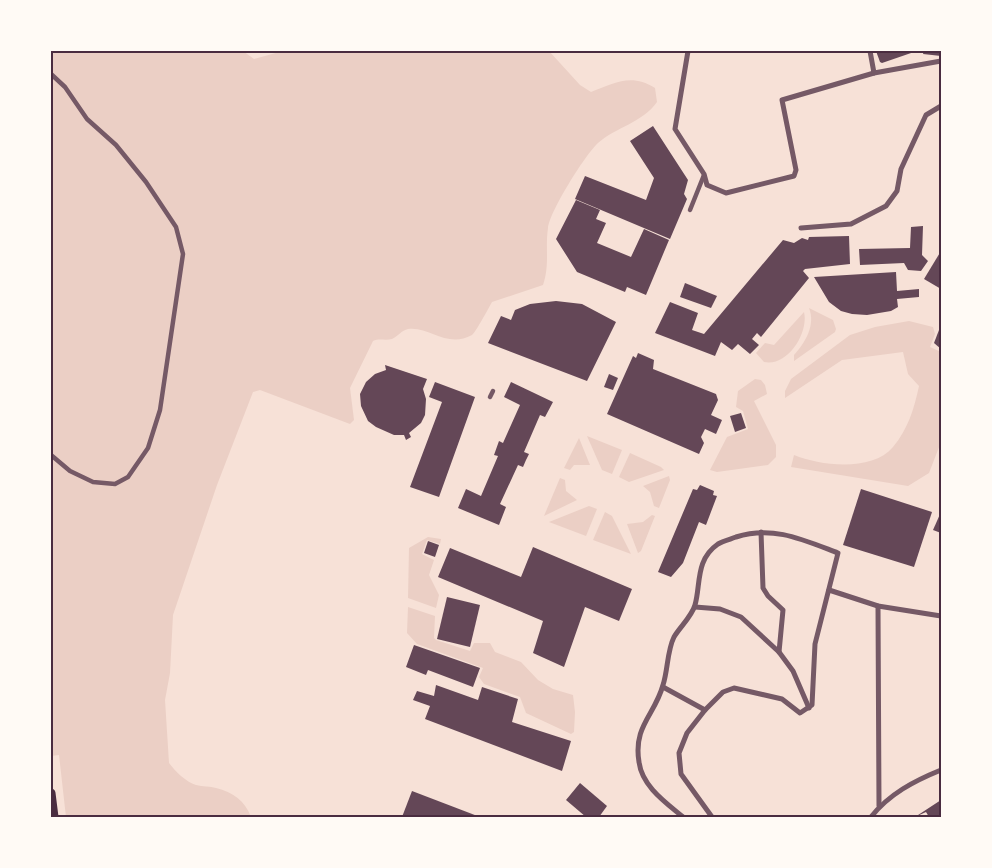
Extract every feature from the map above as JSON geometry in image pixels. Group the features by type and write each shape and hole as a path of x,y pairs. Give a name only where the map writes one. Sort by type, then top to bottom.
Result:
{"main road":[{"path":"51,793 54,817"}],"street":[{"path":"688,51 675,129 704,174 707,185 726,193 794,176 796,170 782,100 874,72 941,61"},
{"path":"870,51 874,72"},
{"path":"51,74 65,87 87,119 116,146 146,182 176,227 184,254 160,410 148,448 128,477 116,484 93,482 70,471 51,455"},
{"path":"801,228 852,224 886,206 897,191 901,169 926,115 941,106"},
{"path":"690,210 704,174"},
{"path":"490,397 493,391"},
{"path":"761,532 763,588 768,596 783,610 778,652"},
{"path":"683,817 663,800 643,778 638,761 640,730 663,687 674,639 695,607 697,584 703,562 718,544 741,536 761,532 788,534 838,552 816,644 812,705 800,713 782,699 734,688 723,692 705,710 687,733 679,753 681,774 712,817"},
{"path":"829,590 878,606 941,616"},
{"path":"878,606 879,806"},
{"path":"695,607 720,609 741,617 778,652 793,671 808,708"},
{"path":"663,687 705,710"},
{"path":"871,817 879,806 913,781 941,770"}],"shaded area":[{"path":"51,51 243,51 254,59 283,51 549,51 580,85 591,92 615,83 631,80 646,83 655,88 657,102 651,109 598,143 585,159 561,197 548,228 546,270 543,285 492,302 474,333 463,339 455,340 416,329 408,329 392,339 373,341 350,388 354,420 350,424 260,390 253,392 217,485 173,615 170,673 165,700 169,763 181,776 192,784 216,788 238,798 251,817 66,817 59,755 51,756"},
{"path":"809,308 833,320 836,329 835,332 794,361 794,355 802,345 810,327 811,314"},
{"path":"804,312 805,320 800,338 789,354 773,362 764,362 756,353 765,343 774,345"},
{"path":"909,321 933,327 935,334 930,347 941,352 941,442 929,473 908,486 791,467 794,455 832,464 860,463 884,455 893,447 903,433 910,418 919,386 908,374 903,352 842,360 785,398 785,391 791,379 850,335 875,327"},
{"path":"755,379 761,380 765,385 767,394 754,401 776,445 776,457 768,465 717,472 710,470 727,437 748,429 743,411 736,407 738,391"},
{"path":"587,436 622,450 612,474 602,470"},
{"path":"579,438 590,465 574,465 570,470 564,468"},
{"path":"630,453 664,470 629,482 619,477"},
{"path":"669,476 670,480 659,508 654,506 650,492 643,486"},
{"path":"560,478 565,480 566,491 577,500 544,516"},
{"path":"589,506 597,509 586,536 549,522"},
{"path":"605,512 612,516 631,554 593,540"},
{"path":"652,515 655,516 641,551 638,553 627,524 643,522"},
{"path":"428,537 441,539 440,544 427,540 422,554 434,560 429,575 439,595 436,608 408,598 409,548"},
{"path":"408,607 435,616 434,638 436,640 470,651 474,643 490,643 495,652 521,662 538,680 553,689 573,695 575,712 574,732 571,734 526,713 520,697 484,684 479,677 483,668 417,644 407,633"}],"building":[{"path":"876,51 914,51 914,52 882,63"},
{"path":"924,51 941,51 941,56 923,54"},
{"path":"653,126 688,180 684,194 687,199 670,239 575,199 585,176 646,200 654,178 630,141"},
{"path":"576,200 600,210 596,219 606,223 597,243 631,257 644,229 669,240 646,295 627,287 625,292 577,272 556,239"},
{"path":"923,226 922,255 928,261 921,271 908,270 904,263 860,265 859,249 910,248 911,227"},
{"path":"849,236 850,264 805,269 803,271 809,278 761,337 757,333 752,339 759,345 750,354 738,344 732,350 721,342 715,356 655,333 670,302 698,313 692,330 704,334 783,240 794,243 802,238 808,240 809,237"},
{"path":"941,251 941,289 924,279"},
{"path":"896,272 897,291 919,289 919,297 897,299 898,307 891,311 867,315 841,311 829,302 814,277"},
{"path":"685,283 717,296 711,308 680,297"},
{"path":"556,301 582,304 616,322 587,381 488,343 501,316 511,320 515,310 530,304"},
{"path":"939,330 941,330 941,349 934,343"},
{"path":"638,353 654,360 653,369 716,394 718,400 711,415 722,420 716,434 705,429 701,437 704,443 699,454 607,414 633,356 636,358"},
{"path":"385,365 427,379 423,389 426,399 425,415 421,423 409,433 411,437 406,440 404,435 394,435 368,421 361,406 360,394 366,382 375,374 386,370"},
{"path":"609,374 618,378 613,390 604,387"},
{"path":"435,382 475,397 439,497 410,487 442,402 429,397"},
{"path":"511,382 553,402 545,417 540,415 524,452 529,454 523,467 518,465 500,504 506,507 499,525 458,508 466,489 481,496 498,456 494,455 499,441 503,443 520,405 504,397"},
{"path":"741,413 746,428 735,432 730,416"},
{"path":"700,485 714,491 713,495 717,496 706,525 699,522 683,563 671,577 658,572 693,489 697,490"},
{"path":"861,489 932,512 914,567 843,545"},
{"path":"941,512 941,533 933,530"},
{"path":"428,541 439,545 435,557 424,553"},
{"path":"533,547 632,589 619,621 585,607 564,667 533,653 543,621 438,577 450,548 521,577"},
{"path":"447,597 480,605 470,647 437,639"},
{"path":"414,645 480,668 473,687 428,670 426,675 406,667"},
{"path":"436,685 478,700 482,687 518,699 512,722 571,741 562,771 425,719 430,706 413,700 417,691 434,696"},
{"path":"580,783 607,806 599,817 586,817 566,800"},
{"path":"412,791 480,817 402,817"},
{"path":"941,800 941,817 929,817 926,812 915,817"}]}
